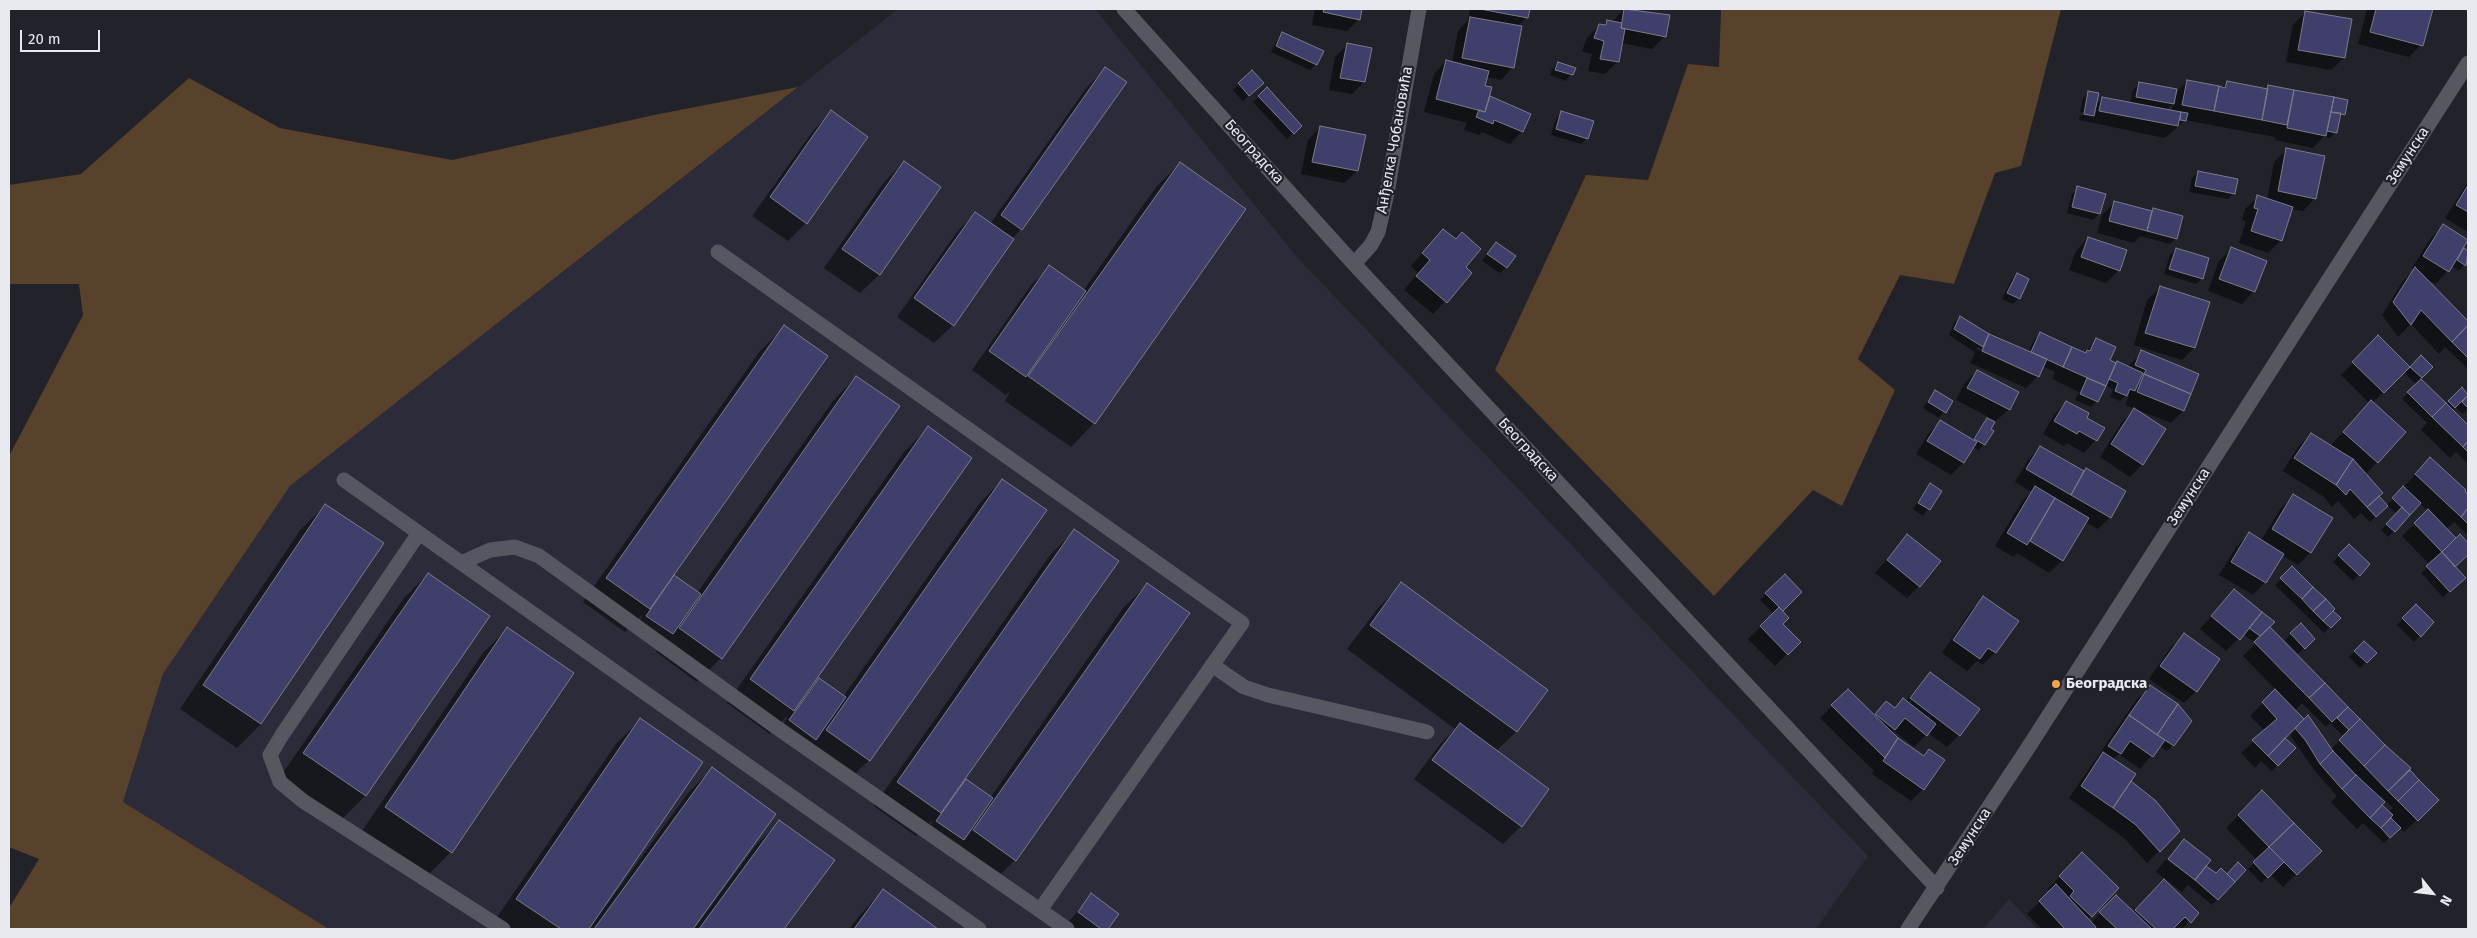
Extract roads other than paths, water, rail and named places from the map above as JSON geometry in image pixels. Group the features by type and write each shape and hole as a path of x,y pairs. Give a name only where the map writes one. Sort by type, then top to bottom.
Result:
{"street":[{"name":"Београдска","path":"1124,9 1354,264 1937,888"},
{"name":"Анђелка Чобановића","path":"1354,264 1371,245 1378,232 1387,193 1419,9"},
{"name":"Земунска","path":"1908,929 1937,888 2468,63"},
{"path":"718,252 1242,623 1040,910"},
{"path":"344,480 979,929"},
{"path":"419,533 282,735 270,756 280,782 303,800 503,929"},
{"path":"462,563 490,550 515,547 539,556 776,727 1068,929"},
{"path":"1212,665 1233,681 1260,692 1427,732"}],"place":[{"name":"Београдска","path":"2056,684"}]}
